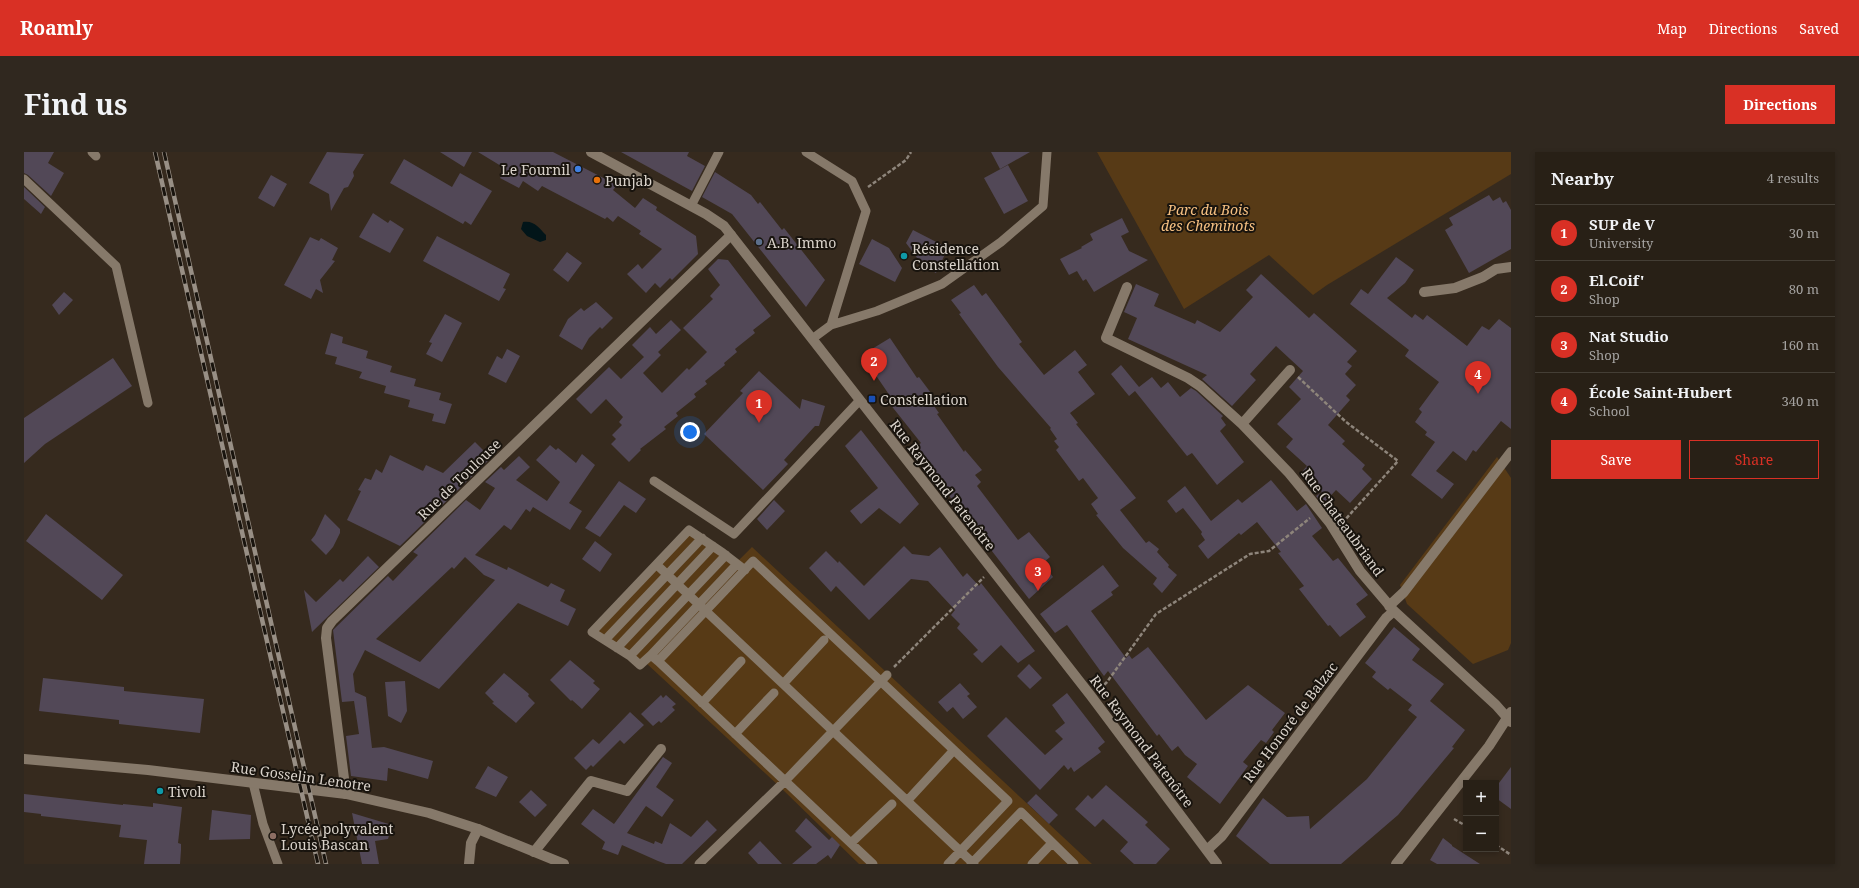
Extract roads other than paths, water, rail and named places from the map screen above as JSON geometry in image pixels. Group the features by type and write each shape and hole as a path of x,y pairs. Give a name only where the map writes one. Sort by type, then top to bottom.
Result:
{"street":[{"name":"Rue Raymond Patenôtre","path":"591,152 691,206 724,226 1091,696 1217,864"},
{"name":"Rue de Toulouse","path":"346,794 326,638 327,628 731,235"},
{"path":"1424,292 1455,288 1483,277 1496,269 1511,268"},
{"name":"Rue Chateaubriand","path":"1127,287 1106,338 1188,378 1200,386 1242,424 1290,473 1320,510 1360,571 1391,608 1510,718"},
{"path":"1242,424 1290,370"},
{"name":"Rue Honoré de Balzac","path":"1207,850 1222,836 1386,618 1391,608 1511,452"},
{"path":"1396,864 1510,718"},
{"path":"534,852 591,781 626,792 661,748"},
{"name":"Rue Gosselin Lenotre","path":"24,759 148,770 346,794 401,805 478,829 564,864"},
{"path":"469,864 471,843 478,829"}],"lane":[{"path":"691,206 719,152"},
{"path":"806,152 852,181 866,211 831,325"},
{"path":"812,339 831,325 876,311 942,284 1001,242 1043,206 1047,152"},
{"path":"24,179 116,266 148,403"},
{"path":"654,481 734,534 860,400"},
{"path":"737,564 640,665 630,656 592,632 690,530 726,555 745,570"},
{"path":"605,640 702,538"},
{"path":"617,648 713,546"},
{"path":"630,656 726,555"},
{"path":"658,661 753,561 884,678 954,750 1008,801 948,864"},
{"path":"656,565 973,864 1021,812 1074,864"},
{"path":"783,684 824,640"},
{"path":"651,654 873,864"},
{"path":"702,703 741,661"},
{"path":"699,864 785,781 884,678"},
{"path":"735,734 774,693"},
{"path":"907,801 954,750"},
{"path":"253,783 262,824 278,864"},
{"path":"851,843 892,804"},
{"path":"1032,864 1052,843"}],"railway":[{"path":"155,152 318,864"},
{"path":"164,152 326,864"}],"place":[{"name":"Le Fournil","path":"578,169"},
{"name":"Punjab","path":"597,180"},
{"name":"A.B. Immo","path":"759,242"},
{"name":"Résidence Constellation","path":"904,256"},
{"name":"El.Coif'","path":"874,381"},
{"name":"École Saint-Hubert","path":"1478,394"},
{"name":"Constellation","path":"872,399"},
{"name":"SUP de V","path":"759,423"},
{"name":"Nat Studio","path":"1038,591"},
{"name":"Tivoli","path":"160,791"},
{"name":"Lycée polyvalent Louis Bascan","path":"273,836"}],"park label":[{"name":"Parc du Bois des Cheminots","path":"1208,218"}]}
